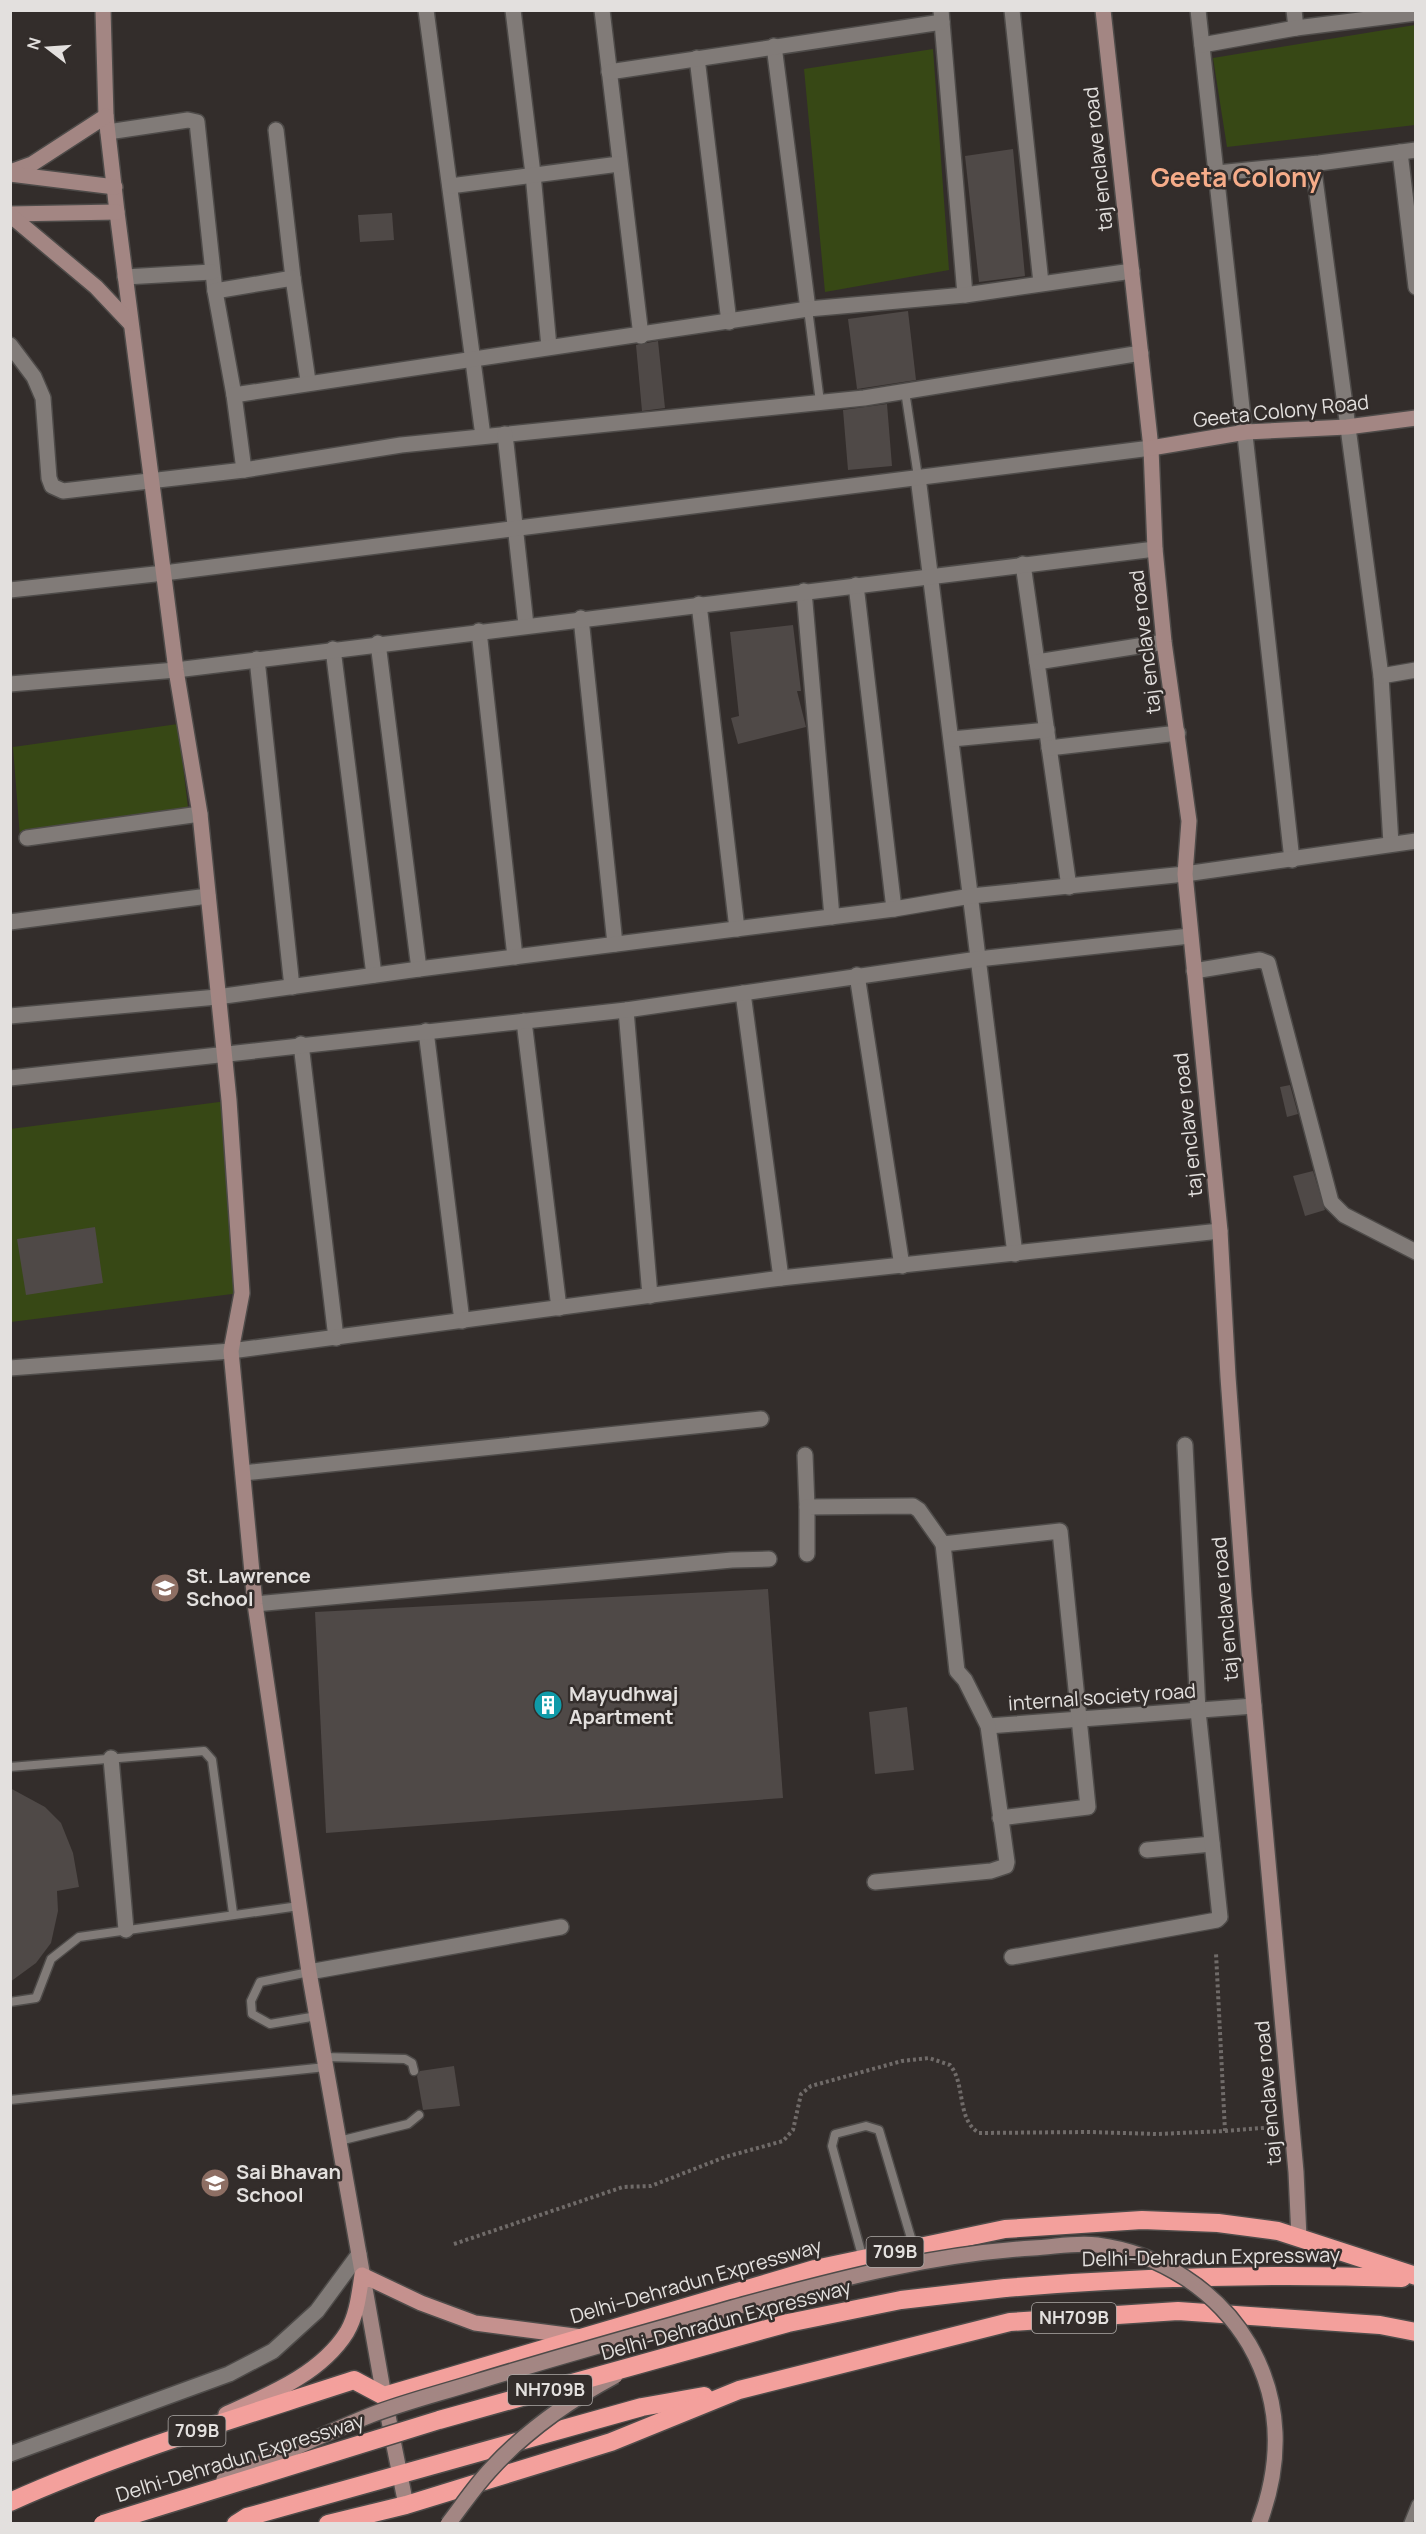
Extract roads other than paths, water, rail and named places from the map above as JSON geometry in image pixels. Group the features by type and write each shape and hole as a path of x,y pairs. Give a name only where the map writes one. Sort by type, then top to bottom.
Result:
{"highway":[{"name":"Delhi–Dehradun Expressway","path":"384,2396 815,2269 1005,2229 1142,2220 1218,2223 1278,2231 1416,2278"},
{"name":"Delhi-Dehradun Expressway","path":"103,2523 439,2420 627,2370 788,2323 901,2300 1104,2279 1293,2274 1416,2278"},
{"name":"NH709B","path":"328,2523 406,2505 611,2442 739,2390 1010,2322 1178,2311 1380,2325 1416,2332"},
{"name":"709B","path":"10,2502 56,2481 177,2438 354,2380 384,2396"},
{"path":"236,2523 247,2517 642,2407 739,2390"}],"main road":[{"path":"177,2438 276,2391 321,2361 347,2332 356,2309 362,2275 421,2303 475,2322 585,2337"}],"street":[{"path":"103,10 106,116 117,212 130,323 154,482 176,670 200,814 224,1053 242,1293 231,1351 255,1604 309,1972 384,2396 406,2505"},
{"path":"426,10 483,436"},
{"path":"513,10 533,174 549,347"},
{"path":"602,10 641,336"},
{"path":"1012,10 1041,283"},
{"name":"taj enclave road","path":"1103,10 1151,447 1155,549 1164,642 1189,821 1185,874 1220,1232 1228,1389 1292,2126 1299,2238"},
{"path":"1198,10 1292,860"},
{"path":"1294,10 1296,28"},
{"path":"1202,45 1296,28 1416,13"},
{"path":"609,72 774,46 941,16 965,295"},
{"path":"774,46 808,309"},
{"path":"697,58 729,322"},
{"path":"10,173 32,164 106,116"},
{"path":"108,132 188,120 197,122 212,272 234,395 244,470"},
{"path":"276,130 293,279 308,381"},
{"path":"1217,173 1313,164 1408,151 1416,287"},
{"path":"450,186 619,164"},
{"path":"1313,164 1381,675 1391,844"},
{"path":"10,173 115,187"},
{"path":"10,214 117,212"},
{"path":"10,214 96,287 130,323"},
{"path":"234,395 308,381 641,336 808,309 965,295 1132,271"},
{"path":"125,278 212,272"},
{"path":"215,291 293,279"},
{"path":"10,345 34,376 43,398 49,478 52,486 63,490 154,482 401,445 820,402 905,391 1141,353"},
{"name":"Geeta Colony Road","path":"1151,447 1246,432 1347,427 1416,418"},
{"path":"505,434 526,625"},
{"path":"10,590 164,573 1151,447"},
{"path":"918,477 1015,1254"},
{"path":"10,684 176,670 581,618 1155,549"},
{"path":"1023,564 1069,887"},
{"path":"856,585 894,909"},
{"path":"804,591 832,917"},
{"path":"699,604 737,929"},
{"path":"581,618 615,944"},
{"path":"479,631 515,957"},
{"path":"1037,662 1164,642"},
{"path":"378,644 419,969"},
{"path":"333,649 374,975"},
{"path":"257,659 291,987"},
{"path":"1381,675 1416,670"},
{"path":"952,739 1047,730"},
{"path":"1049,748 1178,733"},
{"path":"27,838 200,814"},
{"path":"10,1016 217,997 894,909 971,896 1185,874 1416,841"},
{"path":"10,922 207,896"},
{"path":"10,1078 301,1044 626,1010 978,959 1190,936"},
{"path":"1194,971 1260,960 1268,963 1331,1202 1344,1215 1416,1252"},
{"path":"857,975 902,1266"},
{"path":"743,993 781,1278"},
{"path":"626,1010 650,1296"},
{"path":"524,1021 559,1308"},
{"path":"426,1031 462,1322"},
{"path":"301,1044 336,1338"},
{"path":"10,1368 231,1351 781,1278 1220,1232"},
{"path":"243,1473 761,1419"},
{"path":"1011,1957 1217,1920 1221,1914 1198,1711 1185,1445"},
{"path":"805,1455 807,1554"},
{"path":"807,1507 913,1506 919,1510 944,1544 1060,1531 1088,1807 1000,1818"},
{"name":"internal society road","path":"875,1882 991,1871 1006,1866 988,1726 966,1680 957,1671 944,1544"},
{"path":"255,1604 769,1559"},
{"name":"internal society road","path":"988,1726 1254,1706"},
{"path":"111,1758 126,1930"},
{"path":"1146,1850 1212,1844"},
{"path":"309,1972 561,1927"},
{"path":"174,2501 373,2414 552,2359 833,2280 986,2251 1093,2244 1134,2253 1173,2270 1210,2297 1244,2336 1266,2381 1274,2406 1276,2430 1272,2480 1259,2523"},
{"path":"10,2454 229,2374 273,2351 317,2311 359,2254"},
{"path":"448,2523 490,2470 529,2434 576,2399 627,2370"},
{"path":"10,2491 56,2481"}],"lane":[{"path":"808,309 820,402"},
{"path":"905,391 918,477"},
{"path":"10,1767 204,1751 209,1755 233,1913"},
{"path":"10,2002 36,1998 51,1959 79,1937 233,1913 299,1906"},
{"path":"309,1972 260,1982 251,2001 252,2014 270,2024 317,2016"},
{"path":"10,2100 325,2062 405,2058 412,2063 414,2071"},
{"path":"339,2141 408,2124 418,2115"},
{"path":"863,2259 832,2146 835,2134 866,2126 879,2130 914,2248"},
{"path":"1408,2523 1416,2504"}],"place":[{"name":"St. Lawrence School","path":"165,1588"},
{"name":"Mayudhwaj Apartment","path":"548,1705"},
{"name":"Sai Bhavan School","path":"215,2183"}],"district":[{"name":"Geeta Colony","path":"1236,178"}]}
